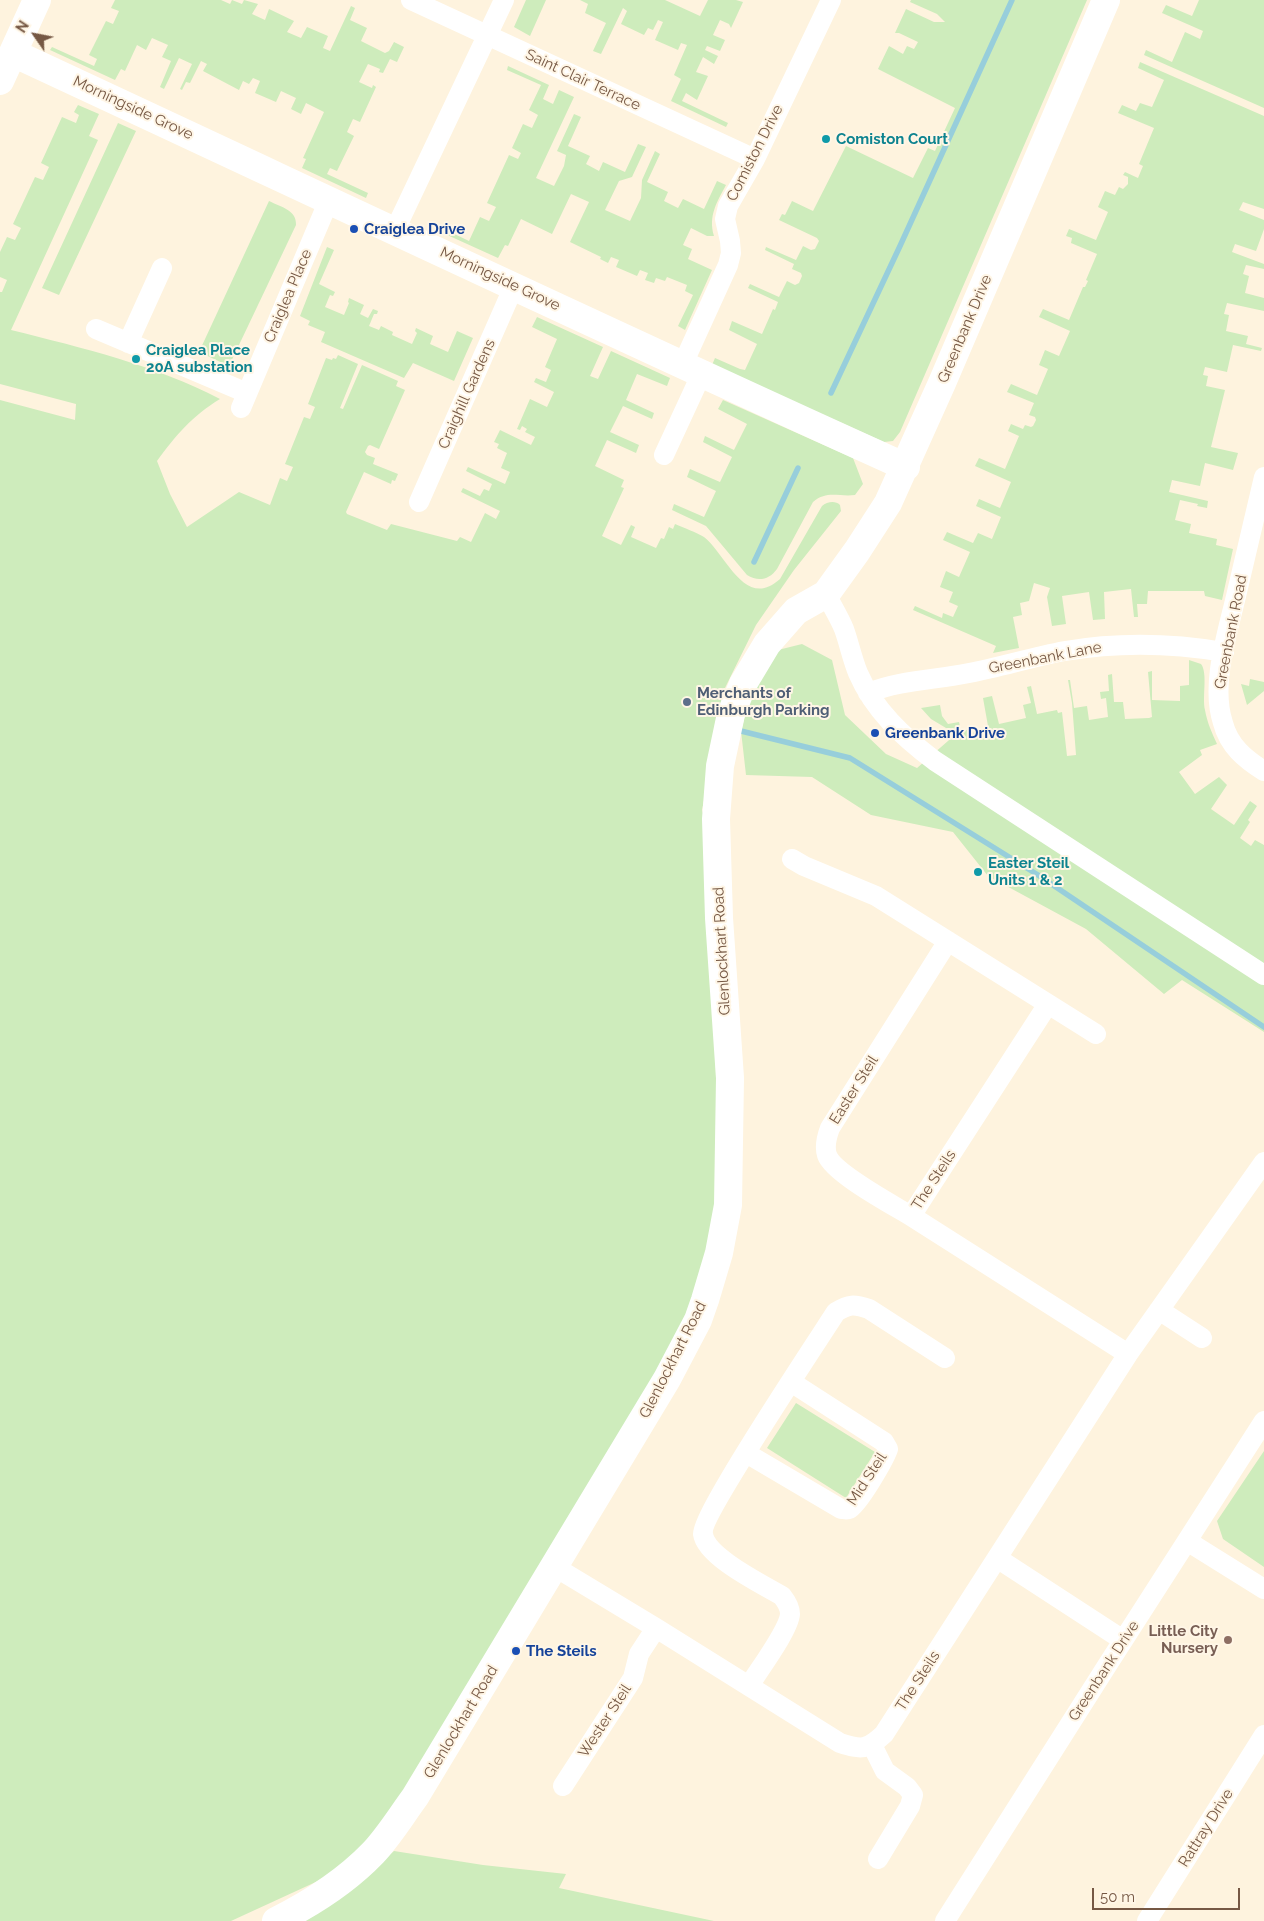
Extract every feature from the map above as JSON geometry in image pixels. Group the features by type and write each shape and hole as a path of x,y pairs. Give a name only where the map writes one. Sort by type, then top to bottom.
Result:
{"street":[{"path":"0,81 37,0"},
{"name":"Saint Clair Terrace","path":"411,0 755,159"},
{"path":"395,230 504,0"},
{"name":"Comiston Drive","path":"664,455 691,370 728,265 731,253 725,219 726,212 755,159 831,0"},
{"name":"Greenbank Drive","path":"826,594 880,518 906,467 1106,0"},
{"name":"Morningside Grove","path":"13,53 691,370 906,467"},
{"name":"Craiglea Place","path":"96,329 244,400 329,200"},
{"path":"128,343 162,268"},
{"name":"Craighill Gardens","path":"419,502 514,286"},
{"name":"Greenbank Road","path":"1264,477 1224,652 1218,695 1222,723 1230,740 1238,751 1264,771"},
{"path":"826,594 844,629 858,673 868,693 899,732 935,761 1264,975"},
{"name":"Glenlockhart Road","path":"276,1921 303,1906 345,1877 374,1852 415,1798 667,1379 698,1320 716,1268 728,1205 730,1078 719,909 716,819 720,766 730,714 758,656 792,614 826,594"},
{"name":"Greenbank Lane","path":"868,693 895,685 969,673 1065,651 1097,647 1160,644 1224,652"},
{"path":"792,859 804,866 876,896 1096,1034"},
{"name":"Easter Steil","path":"911,1216 839,1171 827,1155 826,1142 830,1128 948,941"},
{"name":"The Steils","path":"1048,1004 911,1216 1128,1354"},
{"name":"The Steils","path":"872,1745 884,1734 1128,1354 1264,1162"},
{"path":"749,1686 786,1627 790,1614 788,1604 782,1596 720,1558 708,1548 702,1533 707,1519 746,1453 836,1312 847,1306 858,1305 869,1309 945,1358"},
{"path":"1159,1310 1202,1338"},
{"name":"Mid Steil","path":"746,1453 841,1509 848,1509 855,1504 870,1481 888,1449 884,1442 792,1382"},
{"name":"Greenbank Drive","path":"945,1921 1264,1421"},
{"path":"1187,1541 1264,1589"},
{"path":"997,1558 1123,1640"},
{"path":"555,1567 840,1743 856,1748 872,1745 885,1771 907,1787 913,1795 910,1806 878,1859"},
{"name":"Wester Steil","path":"563,1786 633,1678 639,1654 656,1628"},
{"name":"Rattray Drive","path":"1148,1921 1264,1734"}],"green space":[{"path":"115,0 221,0 230,4 232,0 242,4 244,0 258,4 252,14 265,20 269,9 294,21 287,32 301,38 307,27 328,36 323,48 330,51 351,6 355,8 350,20 367,28 361,41 385,53 389,51 394,42 404,47 397,62 390,59 383,73 379,72 380,69 368,64 359,82 372,88 373,85 376,87 360,122 353,119 347,132 354,136 337,171 330,168 327,174 368,193 366,198 302,168 306,159 303,158 324,112 306,103 301,114 291,109 296,98 281,91 276,102 255,93 260,81 253,78 249,84 243,81 239,90 203,71 207,64 201,61 190,83 186,82 182,90 180,89 192,64 179,58 164,89 160,87 171,61 162,57 168,45 152,38 146,50 137,45 125,71 121,69 115,80 50,50 52,47 94,66 97,59 89,55 106,21 113,24 119,11 111,8"},
{"path":"526,0 546,0 530,36 514,27"},
{"path":"580,0 665,0 700,16 708,0 736,0 743,2 731,28 729,24 720,20 713,35 725,40 720,51 707,46 705,50 718,56 714,64 703,57 696,72 708,76 697,100 686,93 682,101 728,123 726,127 671,101 681,79 674,75 687,45 681,43 678,50 655,40 663,22 658,20 653,30 648,28 644,35 621,24 627,11 623,8 601,54 593,51 606,23 585,13 588,4"},
{"path":"911,0 1087,0 900,432 893,441 884,442 712,365 715,358 745,370 757,344 729,330 732,321 762,334 773,309 775,310 778,302 748,288 750,284 779,297 787,281 795,285 799,283 802,276 801,273 792,269 794,264 765,250 766,247 796,260 803,246 811,250 815,249 819,241 817,238 779,220 782,214 785,215 792,201 813,211 846,146 913,178 928,148 935,151 955,108 878,69 889,46 903,54 907,46 914,49 918,42 895,33 906,9 934,22 945,22 937,14 910,2"},
{"path":"1199,0 1264,0 1264,108 1144,55 1146,50 1172,62 1185,32 1200,39 1203,31 1162,13 1166,5 1192,16"},
{"path":"1140,62 1264,116 1264,209 1243,202 1239,210 1264,220 1264,229 1256,251 1235,244 1232,252 1264,264 1264,269 1246,265 1243,274 1249,276 1245,293 1264,298 1264,311 1227,303 1224,314 1229,315 1226,331 1248,336 1246,344 1262,348 1261,351 1233,345 1227,372 1205,367 1203,375 1208,376 1206,386 1225,390 1211,447 1238,453 1233,470 1205,463 1200,486 1172,480 1169,492 1208,501 1207,508 1180,500 1175,520 1191,524 1189,533 1217,539 1216,545 1233,549 1222,600 1205,596 1204,591 1148,591 1147,604 1137,604 1138,617 1134,617 1131,589 1104,592 1105,619 1093,620 1089,592 1062,596 1066,624 1052,626 1047,597 1050,588 1034,583 1029,601 1020,603 1022,615 1013,617 1019,648 993,653 996,646 913,610 915,606 942,618 943,613 953,617 958,606 949,602 953,592 940,587 946,571 959,577 970,552 943,540 947,532 973,543 978,533 992,539 1001,517 976,506 979,499 1000,508 1011,482 975,466 979,458 1005,469 1019,436 1008,431 1011,424 1023,429 1025,425 1033,426 1036,420 1035,417 1029,415 1034,403 1007,392 1011,384 1037,395 1048,369 1039,365 1045,350 1059,356 1070,331 1039,317 1043,309 1069,320 1083,287 1085,287 1088,281 1086,280 1097,254 1071,243 1072,238 1066,236 1069,229 1096,240 1108,212 1098,207 1105,191 1115,195 1119,187 1123,189 1128,184 1128,177 1123,175 1125,172 1138,178 1143,166 1139,164 1154,128 1118,113 1122,105 1136,111 1140,103 1152,107 1164,80 1138,68"},
{"path":"508,66 549,85 543,99 553,104 559,90 574,97 536,178 554,186 564,166 566,155 557,151 574,114 581,117 568,146 590,156 586,164 599,171 603,162 625,172 638,144 646,147 632,177 619,181 605,210 630,221 641,198 642,180 655,151 660,154 647,182 668,192 664,201 678,208 683,199 704,209 717,181 726,185 713,216 712,229 714,236 707,236 691,228 683,245 692,249 688,259 712,270 685,330 678,326 693,295 685,291 687,285 667,277 665,281 656,278 654,283 645,280 648,273 640,270 637,276 616,267 619,260 611,257 608,263 600,259 601,257 570,242 589,202 571,194 552,234 521,219 508,246 505,245 498,258 434,229 436,225 469,241 480,217 489,221 496,207 487,203 509,155 518,159 521,153 512,148 523,124 532,128 538,115 529,110 541,85 507,70"},
{"path":"78,105 99,114 89,136 98,140 11,330 118,358 170,376 220,399 201,412 185,427 157,461 170,494 187,527 239,492 270,505 280,478 287,481 293,467 285,464 304,417 310,419 315,407 308,404 326,358 336,359 338,355 358,364 340,408 343,409 362,365 398,381 396,386 405,390 379,449 370,445 365,452 367,455 375,458 373,464 398,474 395,481 392,480 391,484 364,472 346,512 347,514 387,530 391,524 457,541 460,537 471,542 485,513 496,519 500,511 461,492 463,488 480,496 484,489 489,491 492,484 466,471 468,467 505,484 510,472 501,468 507,453 497,448 499,444 494,442 500,430 531,445 535,437 525,432 527,429 522,426 520,430 517,429 530,399 547,407 554,392 534,382 536,378 546,382 551,370 545,367 557,339 532,327 537,317 603,347 590,376 598,379 611,351 670,378 667,386 637,374 626,400 654,413 652,419 623,406 610,432 639,445 636,453 607,440 595,466 624,480 621,487 624,488 602,536 621,545 631,525 635,527 631,537 656,548 661,538 664,539 669,527 673,529 675,524 704,537 746,584 756,588 768,587 780,579 822,506 836,502 840,505 841,511 794,570 756,625 724,690 715,726 711,766 702,810 705,820 715,1034 717,1217 708,1255 674,1346 395,1805 361,1849 344,1865 318,1881 231,1921 0,1921 0,400 75,420 76,404 0,384 0,292 2,292 7,280 0,277 0,252 7,237 15,240 21,228 13,224 35,177 43,180 49,167 41,163 62,117 76,123 79,115 74,112"},
{"path":"118,123 136,131 59,295 42,288"},
{"path":"269,201 291,212 296,220 296,225 229,366 199,352"},
{"path":"327,247 334,250 319,284 335,292 333,296 330,295 325,307 344,315 349,298 364,305 360,314 368,318 373,309 378,311 377,314 374,314 369,326 379,330 381,326 393,332 392,335 412,344 417,333 415,331 416,328 433,336 430,344 448,352 457,331 473,338 454,381 413,363 404,378 321,342 325,332 308,325 310,321 300,316"},
{"path":"723,400 853,458 863,484 855,495 828,495 818,498 813,502 777,569 770,576 763,579 755,579 747,575 706,526 672,510 674,504 704,517 716,491 687,477 690,469 720,482 732,457 703,442 705,436 734,450 747,424 718,409"},
{"path":"802,644 832,660 845,715 886,754 917,768 956,734 931,719 921,708 940,705 942,716 948,724 959,722 961,731 972,729 975,737 980,738 985,732 985,727 988,726 983,698 992,696 999,724 1026,718 1023,705 1031,703 1027,687 1031,686 1037,714 1057,710 1058,713 1062,712 1067,756 1076,755 1072,703 1068,680 1070,680 1074,708 1087,706 1089,720 1108,717 1106,698 1101,699 1100,692 1109,691 1108,675 1112,674 1114,702 1123,702 1125,719 1149,718 1152,717 1148,672 1152,671 1152,700 1180,701 1180,686 1189,685 1189,660 1201,664 1205,679 1204,705 1217,744 1200,750 1202,755 1179,772 1195,794 1219,777 1227,785 1211,809 1234,825 1250,801 1257,806 1240,838 1251,846 1255,840 1264,845 1264,1032 1182,980 1164,994 1086,929 988,876 953,832 871,815 812,777 746,775 741,731 752,689 778,650"},
{"path":"1250,679 1264,682 1264,691 1247,705 1241,684 1249,686"},
{"path":"796,1403 875,1452 846,1498 767,1448"},
{"path":"1264,1451 1264,1567 1223,1539 1217,1521"},
{"path":"394,1851 483,1865 566,1874 559,1888 714,1921 303,1921 370,1872"}],"waterway":[{"path":"831,393 1012,0"},
{"path":"754,562 798,468"},
{"path":"741,731 850,758 1038,875 1264,1027"}],"place":[{"name":"Comiston Court","path":"826,139"},
{"name":"Craiglea Drive","path":"354,229"},
{"name":"Craiglea Place 20A substation","path":"136,359"},
{"name":"Merchants of Edinburgh Parking","path":"687,702"},
{"name":"Greenbank Drive","path":"875,733"},
{"name":"Easter Steil Units 1 & 2","path":"978,872"},
{"name":"Little City Nursery","path":"1228,1640"},
{"name":"The Steils","path":"516,1651"}]}
